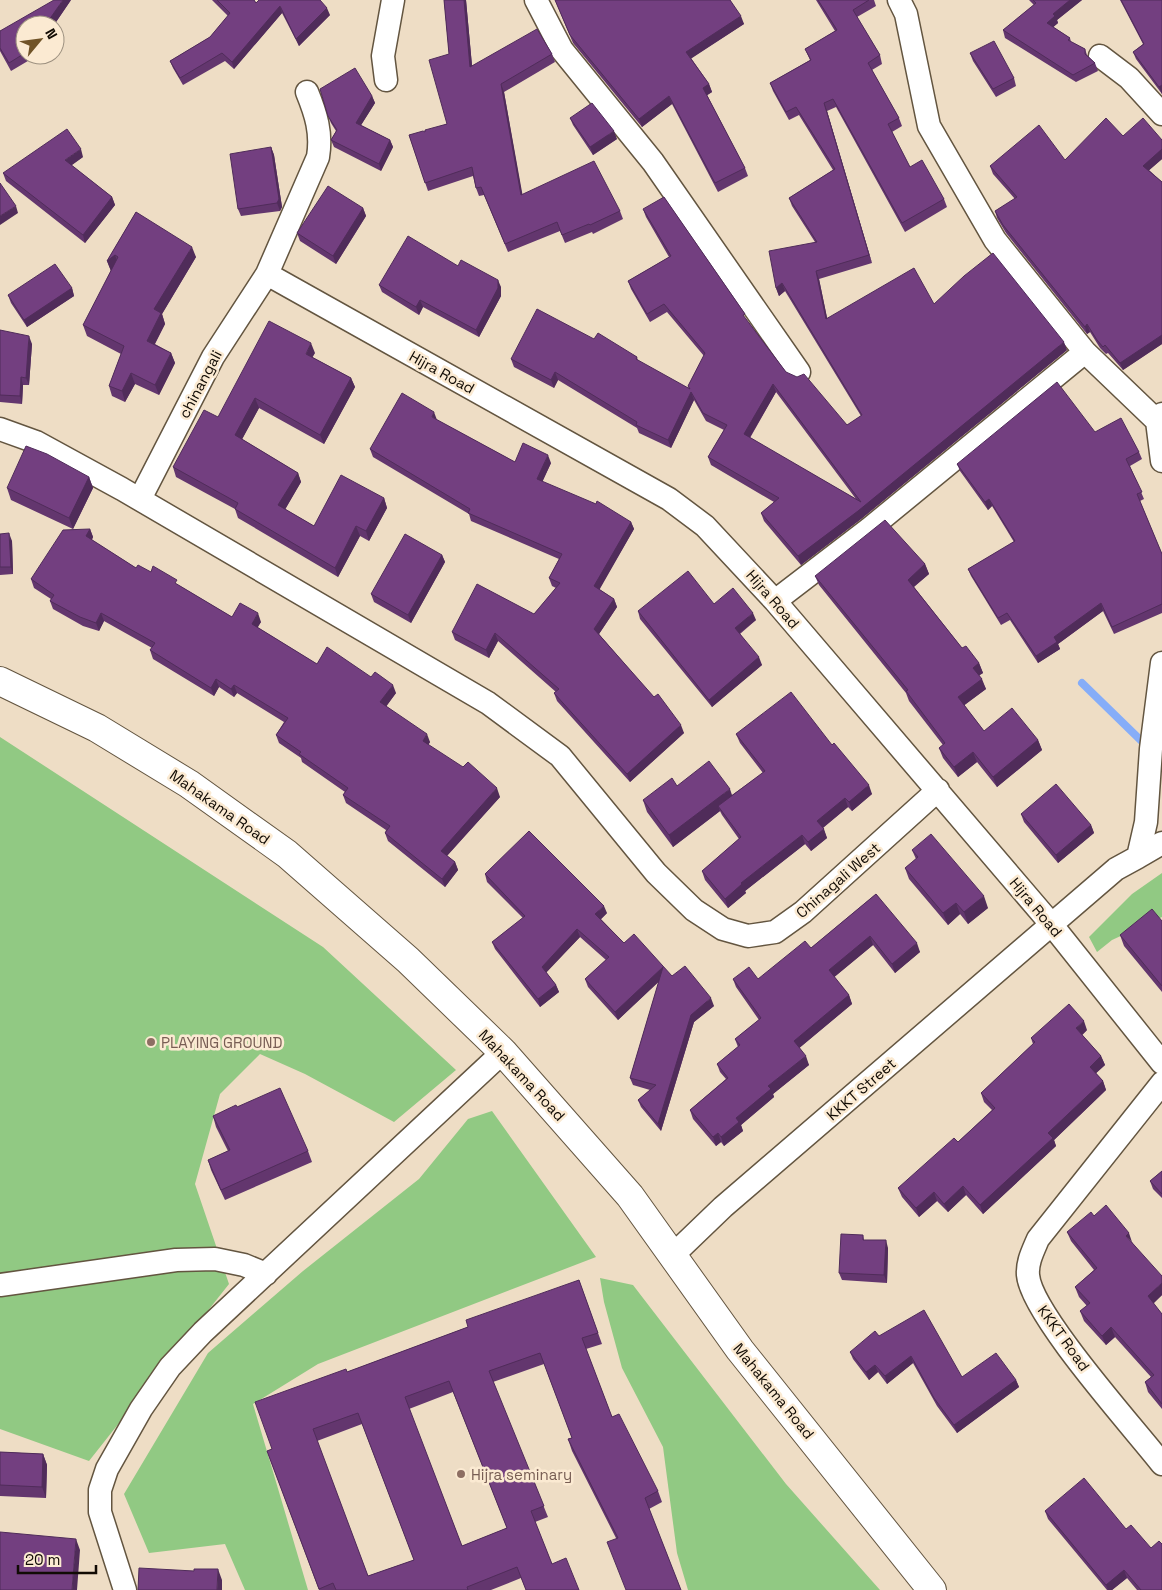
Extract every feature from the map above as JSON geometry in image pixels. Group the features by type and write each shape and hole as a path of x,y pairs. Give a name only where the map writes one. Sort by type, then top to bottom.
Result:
{"street":[{"path":"386,80 384,56 393,0"},
{"path":"536,0 562,50 653,162 800,372"},
{"path":"899,0 906,14 929,126 937,143 995,240 1085,352 1159,417 1162,461"},
{"path":"1100,56 1129,78 1162,114"},
{"name":"chinangali","path":"140,499 213,358 267,274 318,158 321,139 316,116 307,92"},
{"name":"Hijra Road","path":"267,274 669,499 705,526 775,601 938,790 1052,925 1162,1063"},
{"path":"775,601 869,529 1085,352"},
{"path":"0,429 36,442 140,499"},
{"name":"Chinagali West","path":"140,499 488,703 560,756 656,873 694,910 722,930 748,936 775,932 803,912 938,790"},
{"path":"1138,857 1146,822 1151,749 1162,663"},
{"name":"Mahakama Road","path":"0,681 96,728 189,784 287,854 408,960 503,1052 630,1196 740,1350 932,1590"},
{"name":"KKKT Street","path":"672,1256 723,1208 1116,869 1162,843"},
{"path":"125,1590 100,1512 100,1490 107,1469 141,1410 170,1368 203,1332 503,1052"},
{"name":"KKKT Road","path":"1162,1083 1038,1239 1029,1259 1028,1276 1034,1296 1056,1331 1162,1464"},
{"path":"0,1285 176,1260 215,1259 244,1265 266,1274"}],"green space":[{"path":"0,737 323,947 456,1070 394,1122 305,1074 260,1054 220,1094 195,1184 229,1284 89,1461 0,1429"},
{"path":"1162,873 1162,917 1112,940 1097,952 1089,937 1132,894"},
{"path":"492,1111 596,1257 318,1364 253,1404 308,1590 245,1590 225,1544 149,1553 124,1494 208,1353 303,1271 419,1179 468,1119"},
{"path":"600,1278 633,1285 786,1484 880,1590 688,1590 677,1553 663,1447 622,1368 604,1302"}],"building":[{"path":"54,0 63,0 52,15 28,15"},
{"path":"217,0 254,0 256,3 259,0 320,0 327,8 296,39 280,6 232,62 222,53 180,78 170,61 210,37 230,13"},
{"path":"444,0 464,0 470,67 537,29 552,54 501,84 521,195 594,161 620,211 562,235 557,222 505,244 481,187 476,188 472,167 425,183 409,135 425,132 425,130 447,124 429,60 449,54"},
{"path":"555,0 730,0 741,16 686,52 709,84 703,88 745,168 715,183 669,96 639,119 570,35"},
{"path":"818,0 869,0 853,10 880,55 868,63 899,118 888,124 910,167 922,160 944,199 902,223 833,99 824,103 869,255 816,271 826,319 914,268 934,304 964,276 993,253 1064,342 858,511 798,556 761,513 779,498 708,457 727,425 703,413 691,392 668,440 636,425 637,422 555,372 551,380 511,359 537,309 594,339 598,333 637,357 636,359 690,389 688,386 705,353 664,304 647,314 628,281 671,256 643,209 664,197 745,314 743,315 786,372 797,377 804,374 847,425 862,415 782,283 776,288 769,251 817,242 789,198 835,169 796,107 786,112 770,83 811,60 805,49 837,30","holes":["773,384 861,502 744,434"]},
{"path":"1033,0 1070,0 1053,14 1055,16 1047,23 1070,38 1068,40 1085,49 1085,54 1095,63 1073,75 1003,30 1036,3"},
{"path":"1121,0 1162,0 1162,85 1159,87 1133,52 1144,44"},
{"path":"15,22 15,59 9,63 0,48 0,31"},
{"path":"994,41 1014,78 993,89 970,53"},
{"path":"355,68 372,96 356,123 390,140 379,164 331,140 337,130 328,116 320,89"},
{"path":"592,103 614,131 590,147 570,118"},
{"path":"1106,118 1123,136 1143,118 1162,140 1162,149 1143,166 1162,182 1162,335 1120,363 1105,345 1103,347 1097,340 1087,324 1085,327 1003,225 995,211 1017,197 990,166 1039,125 1065,160"},
{"path":"67,129 81,149 65,160 112,197 83,235 3,173"},
{"path":"271,147 279,199 277,203 238,209 230,154"},
{"path":"0,183 16,206 0,216"},
{"path":"328,186 363,208 333,256 297,233"},
{"path":"136,212 192,247 154,309 161,313 147,341 171,353 155,385 131,373 122,391 109,386 124,346 83,325 118,257 115,255 107,261"},
{"path":"408,236 458,266 461,260 498,280 498,288 476,330 420,300 416,307 379,285"},
{"path":"55,264 72,288 24,320 8,295"},
{"path":"269,321 311,343 306,354 351,378 320,435 255,398 235,435 298,473 278,505 314,526 341,475 384,498 366,531 356,526 335,568 235,509 238,503 173,467 204,410 218,417"},
{"path":"0,330 29,336 26,378 21,377 20,396 0,395"},
{"path":"1057,382 1095,432 1121,418 1139,452 1126,459 1142,492 1137,494 1162,554 1162,604 1112,627 1101,603 1054,637 1057,642 1036,656 1007,613 998,618 968,569 1015,541 989,499 985,502 957,464"},
{"path":"402,393 434,412 432,417 515,462 523,443 548,455 537,479 596,504 597,501 631,522 594,586 614,599 594,629 654,697 658,694 681,725 627,774 554,693 559,689 495,633 486,650 452,632 477,584 534,614 560,583 549,578 562,554 468,513 470,509 370,449"},
{"path":"26,446 47,454 89,477 69,518 7,488"},
{"path":"885,520 925,564 908,580 962,648 966,646 979,663 973,668 982,679 958,697 984,731 1012,708 1038,740 993,777 973,752 954,767 939,748 945,743 906,691 908,690 815,576"},
{"path":"90,529 86,536 136,568 138,565 151,572 153,566 177,580 175,583 232,617 240,603 258,613 252,624 317,664 327,647 371,677 375,672 393,685 380,702 427,734 423,741 463,767 468,762 497,788 441,851 455,862 442,879 385,833 390,826 343,795 348,788 299,754 301,752 276,735 288,718 234,685 231,689 216,679 211,688 150,650 155,643 101,613 96,623 50,601 54,595 31,579 63,530"},
{"path":"9,533 11,567 0,567 0,534"},
{"path":"405,534 442,555 408,615 371,594"},
{"path":"688,571 714,604 733,588 753,613 735,628 759,657 709,700 638,611"},
{"path":"791,692 832,745 834,743 869,785 849,802 845,798 817,821 824,829 808,842 802,835 741,883 725,899 702,871 741,837 718,806 765,771 736,734"},
{"path":"709,761 730,789 669,835 643,800 672,778 677,786"},
{"path":"1056,784 1091,825 1056,855 1021,814"},
{"path":"529,831 604,906 595,914 624,943 634,934 672,976 685,966 711,998 691,1015 658,1124 638,1100 656,1085 630,1078 663,967 615,1012 585,979 609,957 577,929 542,967 556,985 538,999 492,942 525,916 485,874"},
{"path":"931,834 984,896 964,912 956,903 943,913 905,868 918,857 912,850"},
{"path":"876,894 917,943 892,964 870,936 829,970 849,995 794,1041 806,1056 768,1086 771,1089 736,1118 739,1122 721,1137 718,1133 713,1137 690,1110 728,1078 717,1064 740,1045 735,1039 761,1018 733,979 749,967 758,979 805,941 811,948"},
{"path":"1152,909 1162,921 1162,986 1120,935"},
{"path":"1069,1004 1084,1021 1076,1028 1101,1056 1090,1067 1103,1081 1048,1133 1053,1138 980,1205 963,1186 944,1204 934,1192 916,1208 898,1188 954,1138 958,1142 995,1108 981,1093 1035,1042 1031,1038"},
{"path":"280,1088 308,1151 221,1190 208,1160 230,1150 213,1116"},
{"path":"1162,1171 1162,1194 1150,1181"},
{"path":"1106,1205 1129,1233 1126,1236 1162,1276 1162,1283 1148,1296 1162,1314 1162,1404 1145,1382 1154,1375 1111,1327 1102,1336 1080,1311 1090,1303 1075,1287 1097,1268 1067,1232 1091,1212 1094,1216"},
{"path":"841,1234 863,1235 863,1240 886,1240 884,1275 839,1273"},
{"path":"579,1280 598,1333 582,1338 612,1417 619,1414 658,1491 645,1498 681,1590 626,1590 607,1542 618,1538 568,1439 572,1438 540,1353 489,1371 544,1506 531,1511 552,1564 566,1558 579,1590 526,1590 517,1567 467,1587 468,1590 336,1590 333,1583 319,1589 267,1451 272,1449 255,1402 346,1369 347,1372 468,1327 466,1320","holes":["449,1381 507,1528 462,1546 405,1397","358,1413 414,1560 368,1576 313,1429"]},
{"path":"924,1310 962,1377 996,1353 1016,1380 954,1425 934,1398 911,1356 885,1376 875,1365 866,1372 850,1352 875,1331 879,1336"},
{"path":"0,1452 43,1454 42,1487 0,1485"},
{"path":"1084,1478 1126,1529 1131,1525 1151,1548 1159,1541 1162,1544 1162,1590 1141,1590 1124,1570 1106,1585 1045,1511"},
{"path":"0,1532 76,1539 72,1590 0,1590"},
{"path":"139,1568 194,1571 194,1569 218,1569 217,1590 138,1590"}],"waterway":[{"path":"1082,683 1162,761"}],"place":[{"name":"PLAYING GROUND","path":"151,1042"},
{"name":"Hijra seminary","path":"461,1474"}]}
